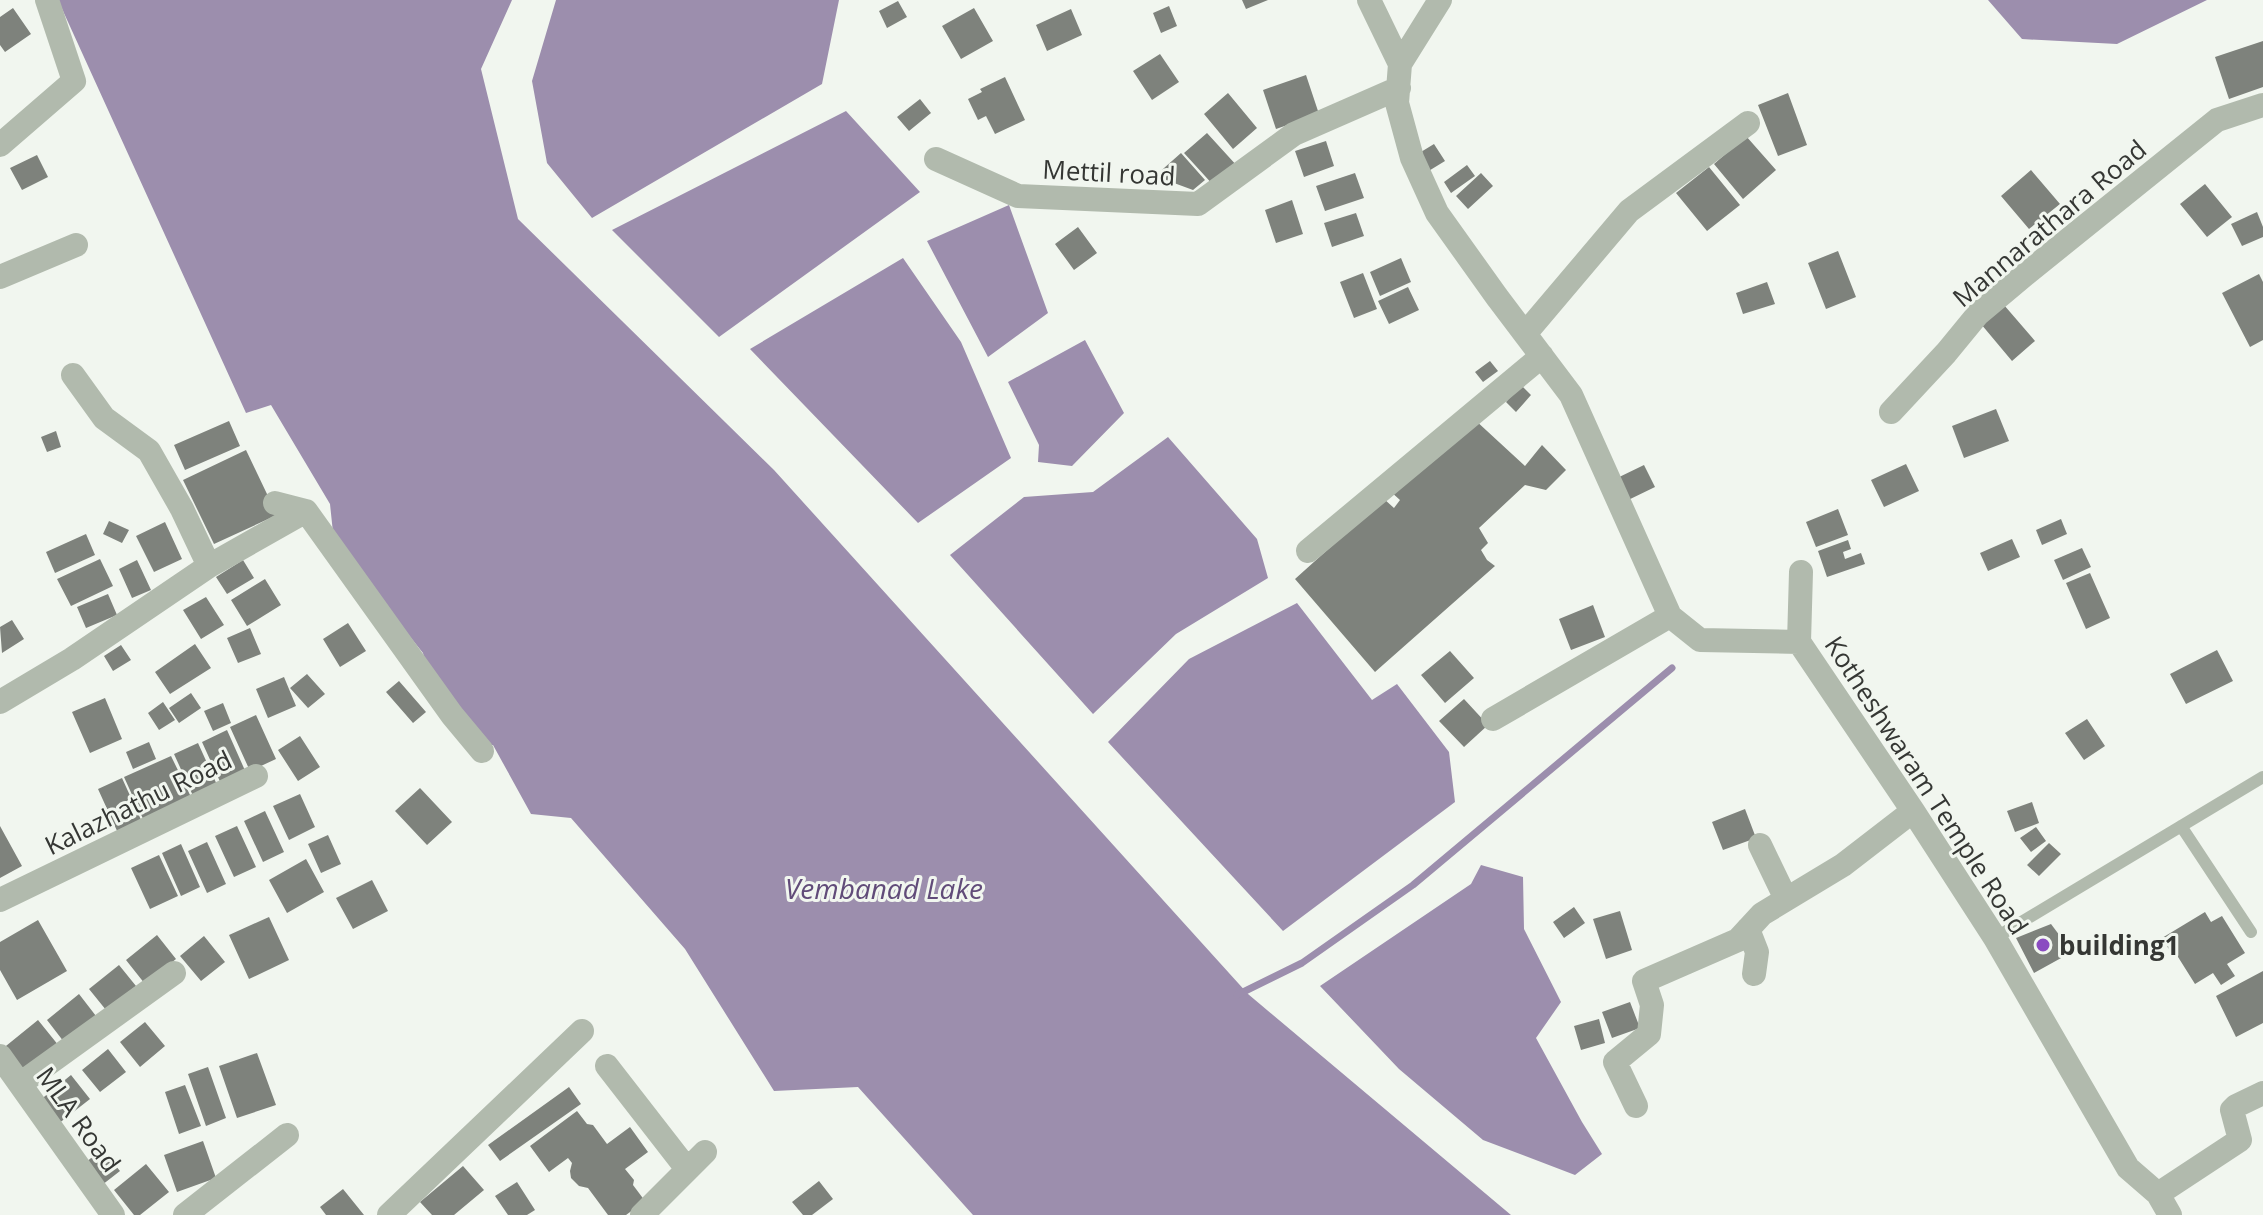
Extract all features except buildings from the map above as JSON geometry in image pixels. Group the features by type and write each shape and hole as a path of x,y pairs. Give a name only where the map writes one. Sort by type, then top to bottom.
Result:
{"street":[{"path":"0,145 74,81 47,0"},
{"name":"Kotheshwaram Temple Road","path":"1369,0 1400,76 1397,103 1412,158 1437,213 1571,395 1670,616 1700,640 1799,642 1995,938 2128,1168 2164,1204"},
{"path":"1400,76 1440,0"},
{"name":"Mettil road","path":"936,159 1018,196 1198,204 1294,134 1400,76"},
{"name":"Mannarathara Road","path":"1891,412 1978,314 2027,273 2217,120 2263,105"},
{"path":"1525,334 1629,211 1748,123"},
{"path":"0,277 76,245"},
{"path":"1308,551 1542,356"},
{"path":"73,375 104,418 149,451 182,509 209,566"},
{"path":"275,503 306,511 452,715 482,751"},
{"path":"0,702 72,659 209,566 306,511"},
{"path":"1799,642 1801,572"},
{"path":"1493,719 1670,616"},
{"name":"Kalazhathu Road","path":"0,900 256,776"},
{"path":"1636,1106 1615,1062 1649,1034 1652,1005 1644,981 1738,940 1762,914 1843,865 1913,811"},
{"path":"1760,845 1786,899"},
{"path":"1748,929 1757,952 1754,974"},
{"path":"20,1084 174,973"},
{"path":"389,1215 582,1031"},
{"name":"MLA Road","path":"0,1056 113,1215"},
{"path":"607,1066 696,1160 642,1215"},
{"path":"2164,1204 2240,1140 2232,1110 2263,1093"},
{"path":"185,1215 287,1135"}],"lane":[{"path":"1995,938 2263,777"},
{"path":"2181,826 2251,932"}],"water":[{"name":"Vembanad Lake","path":"58,0 512,0 481,69 518,219 774,470 1248,994 1511,1215 973,1215 858,1087 774,1091 685,949 571,818 531,814 493,745 463,744 432,693 423,653 334,542 330,504 271,405 246,413"},
{"path":"556,0 839,0 822,84 592,218 547,163 532,81"},
{"path":"1988,0 2207,0 2117,44 2022,39"},
{"path":"846,111 920,192 719,337 612,230"},
{"path":"1009,205 1048,313 988,357 927,241"},
{"path":"903,258 961,342 1011,458 918,523 750,349"},
{"path":"1085,340 1124,413 1072,466 1038,462 1039,445 1008,382"},
{"path":"1168,437 1257,539 1268,578 1176,634 1093,714 950,555 1024,497 1093,492"},
{"path":"1297,603 1372,700 1397,684 1449,752 1455,802 1283,931 1108,742 1189,659"},
{"path":"1481,865 1523,877 1524,929 1561,1002 1536,1038 1602,1154 1575,1175 1483,1140 1399,1069 1320,986 1471,884"}],"waterway":[{"path":"1237,995 1302,963 1413,885 1672,668"}],"place":[{"name":"building1","path":"2043,945"}]}
